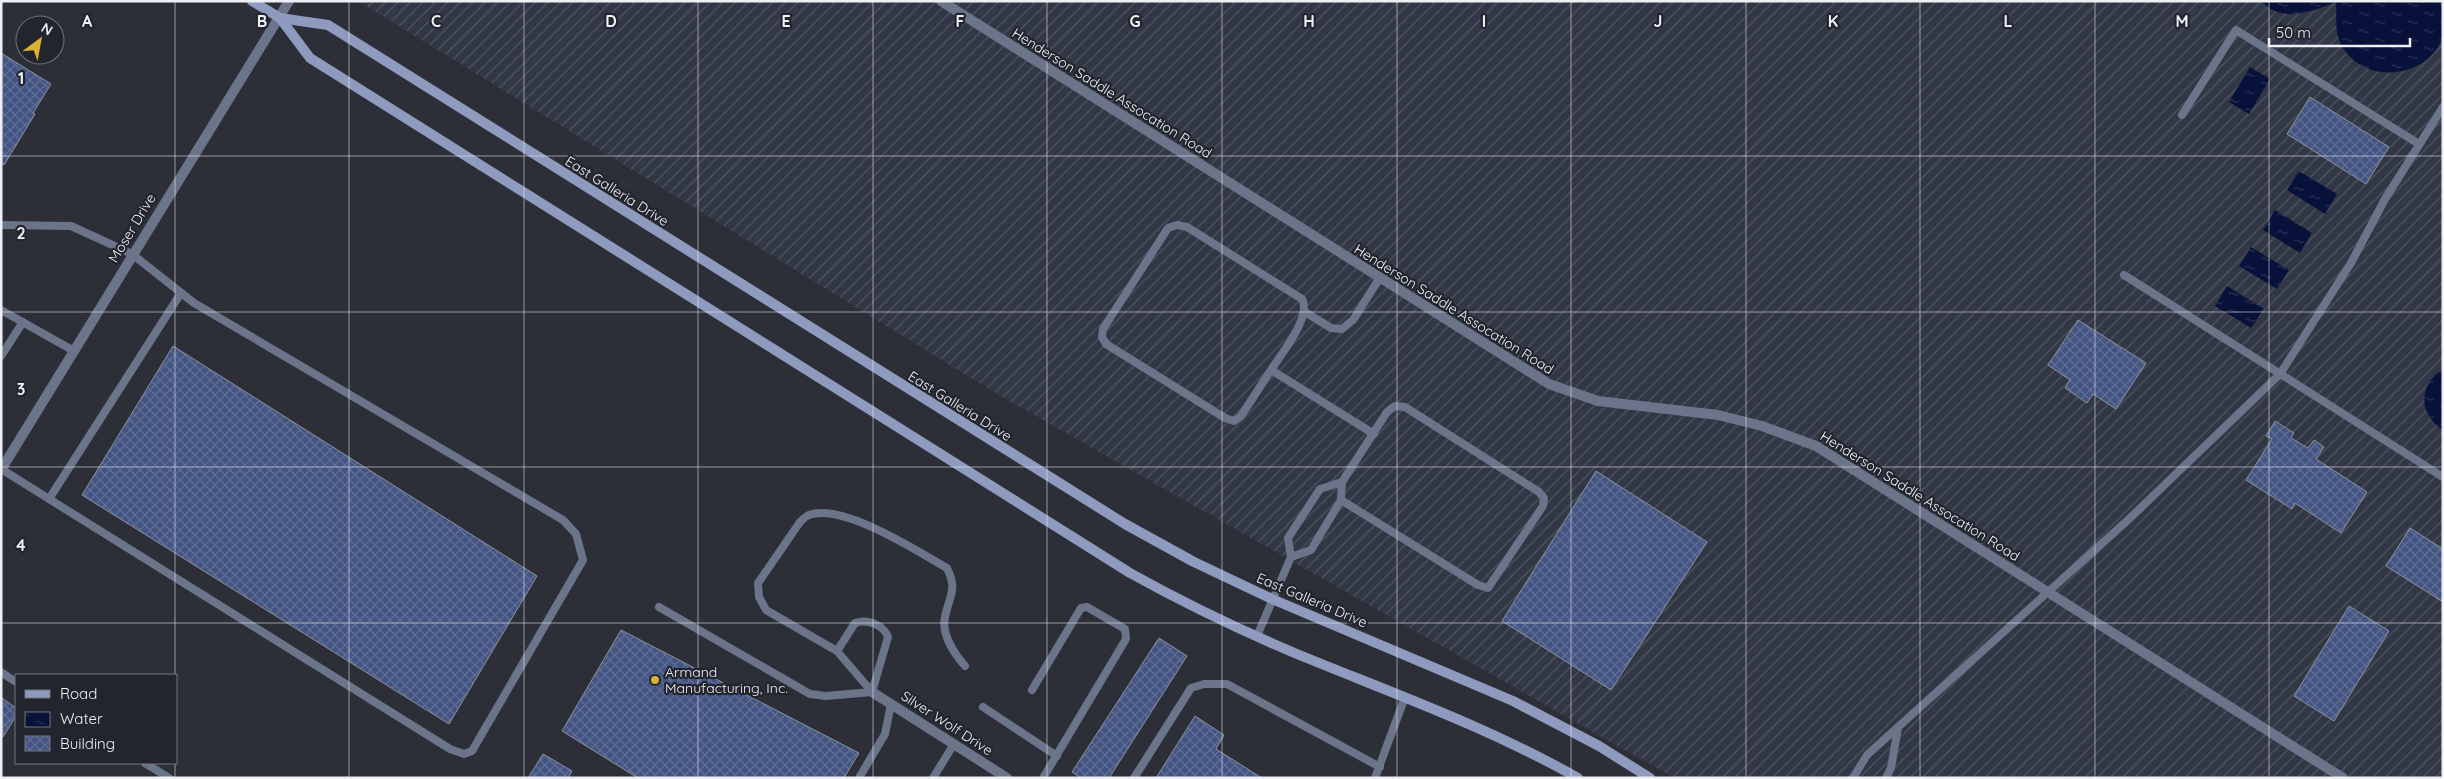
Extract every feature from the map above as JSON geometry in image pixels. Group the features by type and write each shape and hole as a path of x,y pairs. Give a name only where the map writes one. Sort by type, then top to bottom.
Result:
{"main road":[{"name":"East Galleria Drive","path":"252,1 280,18 310,58 1084,545 1174,597 1257,636 1517,746 1578,778"},
{"name":"East Galleria Drive","path":"280,18 328,25 1092,503 1194,562 1272,599 1513,701 1599,746 1650,778"}],"street":[{"name":"Moser Drive","path":"1,470 132,254 290,1"},
{"name":"Henderson Saddle Assocation Road","path":"941,1 1379,279 1549,384 1598,401 1718,415 1762,426 1816,446 2049,591 2343,778"},
{"name":"Silver Wolf Drive","path":"872,692 1005,777"}],"lane":[{"path":"2182,115 2236,30 2419,144"},
{"path":"1853,778 1867,754 2049,591 2280,374 2351,263 2385,199 2442,108"},
{"path":"1,225 71,226 132,254 194,303 563,520 576,534 583,560 472,750 464,754 450,749 1,470"},
{"path":"1177,225 1187,227 1302,299 1306,305 1304,317 1271,370 1241,416 1234,421 1225,418 1106,344 1102,337 1103,329 1168,228 1177,225"},
{"path":"2124,275 2443,477"},
{"path":"1305,312 1331,328 1342,328 1353,320 1379,279"},
{"path":"49,499 181,293"},
{"path":"1,310 74,351"},
{"path":"1,356 23,322"},
{"path":"1271,370 1374,434"},
{"path":"1291,558 1311,550 1341,500 1342,482 1387,412 1395,406 1405,407 1524,483 1544,498 1543,506 1488,588 1478,585 1341,500"},
{"path":"1257,636 1291,558 1288,538 1320,489 1342,482"},
{"path":"872,692 837,651 766,610 759,597 758,584 800,522 808,515 834,514 876,529 947,568 953,580 953,594 944,618 946,633 953,652 965,666"},
{"path":"659,607 810,694 826,696 872,692"},
{"path":"1032,690 1081,608 1087,607 1125,628 1126,639 1043,778"},
{"path":"837,651 855,623 863,621 873,623 886,631 888,637 872,692"},
{"path":"1,672 15,681"},
{"path":"1134,778 1191,688 1204,684 1227,684 1380,767"},
{"path":"1375,778 1405,697"},
{"path":"859,778 885,734 891,704"},
{"path":"982,708 1057,756"},
{"path":"1886,778 1892,768 1898,728"},
{"path":"933,778 954,744"},
{"path":"147,764 169,778"}],"shaded area":[{"path":"358,1 2443,1 2443,778 1674,778 997,394"}],"water":[{"path":"2262,1 2443,1 2443,36 2435,51 2424,62 2410,69 2378,72 2363,67 2351,58 2341,44 2337,29 2336,2 2308,12 2288,14 2269,8"},
{"path":"2250,67 2270,79 2249,114 2229,102"},
{"path":"2299,171 2337,194 2325,214 2287,190"},
{"path":"2275,210 2312,233 2300,253 2263,230"},
{"path":"2251,247 2289,270 2277,289 2239,266"},
{"path":"2227,286 2264,309 2251,328 2215,306"},
{"path":"2443,369 2443,430 2429,416 2425,408 2424,399 2429,383"}],"building":[{"path":"1,53 15,62 15,65 20,65 51,84 4,165 1,163"},
{"path":"2310,97 2389,147 2366,184 2287,134"},
{"path":"2078,320 2146,363 2116,409 2093,394 2087,403 2065,388 2070,380 2048,365"},
{"path":"173,346 537,576 449,724 82,495"},
{"path":"2275,421 2294,433 2291,438 2308,448 2314,440 2324,447 2316,459 2367,492 2341,533 2295,503 2292,509 2246,480 2272,439 2266,436"},
{"path":"1596,471 1707,542 1611,690 1502,621"},
{"path":"2410,528 2443,549 2443,602 2386,566"},
{"path":"2349,606 2389,631 2334,721 2294,696"},
{"name":"Armand Manufacturing, Inc.","path":"621,630 859,753 844,778 638,778 562,731"},
{"path":"1159,638 1187,656 1109,778 1081,778 1072,772"},
{"path":"2,698 15,707 15,718 3,737"},
{"path":"1195,716 1224,735 1216,749 1262,778 1156,778"},
{"path":"543,754 572,771 568,778 528,778"}],"place":[{"name":"Armand Manufacturing, Inc.","path":"655,680"}]}
